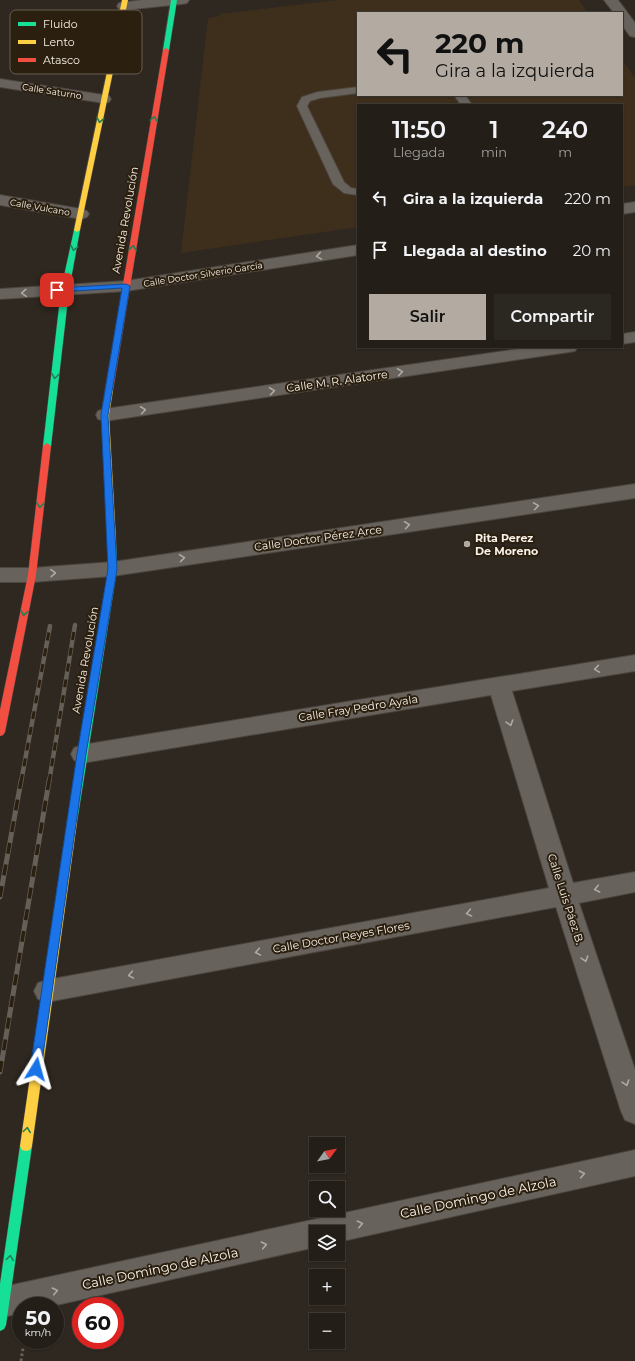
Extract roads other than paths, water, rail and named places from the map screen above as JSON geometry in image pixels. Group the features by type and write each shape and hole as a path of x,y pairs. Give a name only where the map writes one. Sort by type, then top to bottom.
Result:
{"main road":[{"name":"Avenida Revolución","path":"2,1314 82,754 113,569 104,415 176,0"},
{"path":"0,732 32,575 65,290 109,74"}],"street":[{"path":"124,3 176,0"},
{"path":"611,0 620,12"},
{"path":"623,14 635,14"},
{"path":"623,15 635,32"},
{"name":"Calle Saturno","path":"0,83 104,99"},
{"name":"Calle Vulcano","path":"0,200 81,214"},
{"path":"623,209 635,207"},
{"name":"Calle Doctor Silverio García","path":"0,294 126,286 357,250"},
{"path":"623,339 635,337"},
{"name":"Calle M. R. Alatorre","path":"104,415 561,348"},
{"name":"Calle Doctor Pérez Arce","path":"0,576 113,569 635,491"},
{"name":"Calle Fray Pedro Ayala","path":"82,754 635,663"},
{"name":"Calle Luis Páez B.","path":"499,685 564,895 635,1111"},
{"name":"Calle Doctor Reyes Flores","path":"47,991 635,882"},
{"name":"Calle Domingo de Alzola","path":"345,1227 635,1163"},
{"name":"Calle Domingo de Alzola","path":"2,1314 309,1235"}],"lane":[{"path":"357,90 318,95 306,100 302,106 338,184 348,191 357,192"},
{"path":"460,96 466,104"}],"railway":[{"path":"49,782 75,625"},
{"path":"21,782 50,626"},
{"path":"0,897 21,781"},
{"path":"0,1072 49,781"}],"place":[{"name":"Rita Perez De Moreno","path":"467,544"}]}
